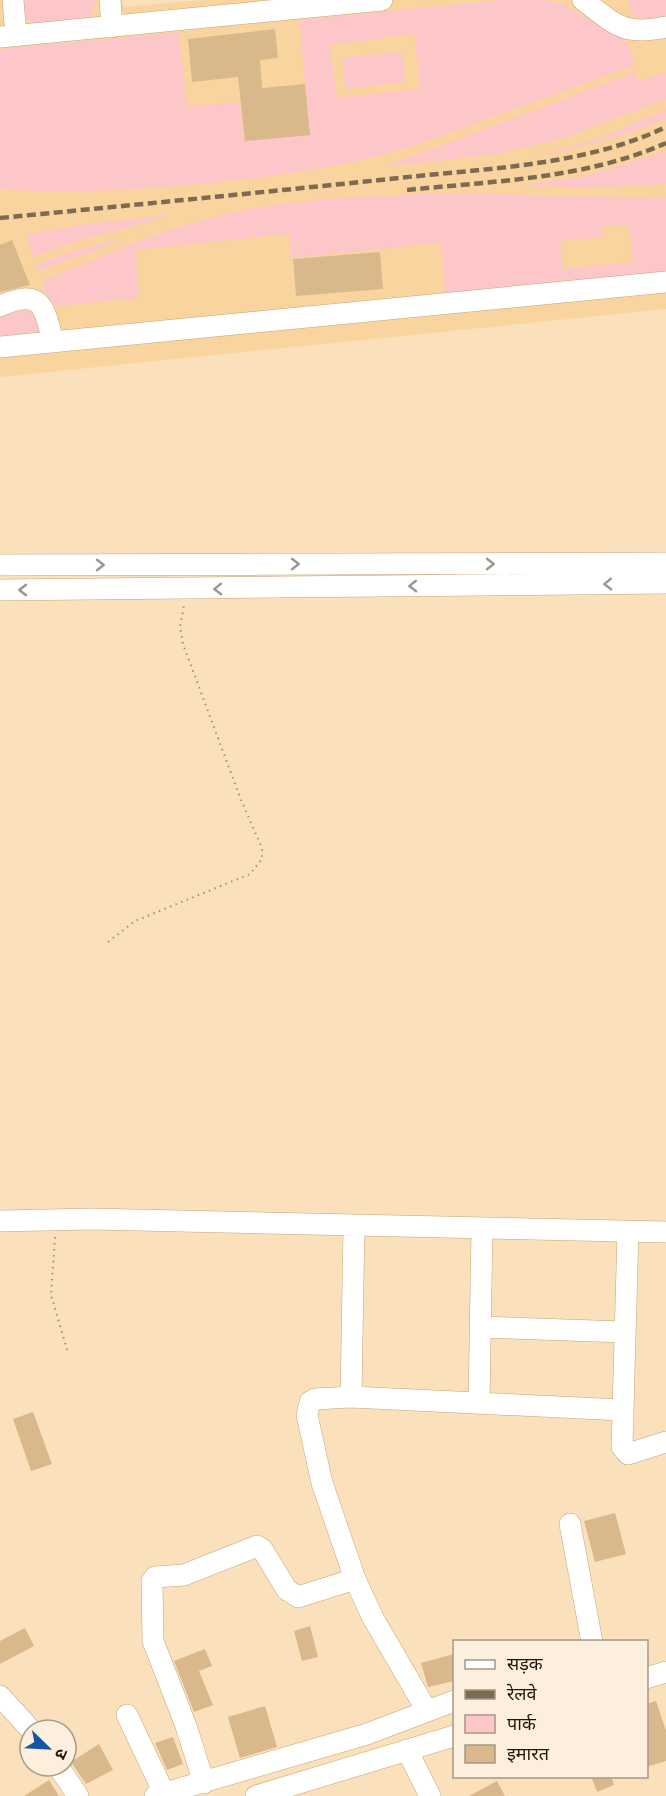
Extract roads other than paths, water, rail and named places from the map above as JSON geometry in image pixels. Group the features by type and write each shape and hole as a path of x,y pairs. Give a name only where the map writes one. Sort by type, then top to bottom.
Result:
{"street":[{"path":"13,0 8,36 382,0"},
{"path":"111,0 112,27"},
{"path":"583,0 622,28 640,33 666,27"},
{"path":"0,347 666,282"},
{"path":"0,306 21,297 39,302 46,312 53,342"},
{"path":"0,565 666,563"},
{"path":"0,590 666,583"},
{"path":"0,1221 57,1220 666,1232"},
{"path":"351,1397 354,1225"},
{"path":"479,1403 482,1229"},
{"path":"628,1231 622,1410 624,1452 633,1453 666,1442"},
{"path":"482,1327 625,1332"},
{"path":"427,1711 373,1618 355,1579 322,1483 307,1407 315,1399 351,1397 622,1410"},
{"path":"570,1524 592,1640"},
{"path":"204,1783 186,1726 153,1641 152,1581 155,1577 193,1572 257,1546 262,1549 287,1590 298,1597 355,1579"},
{"path":"2,1701 18,1718"},
{"path":"127,1715 159,1795 367,1734 453,1701"},
{"path":"256,1796 453,1736"},
{"path":"407,1750 430,1796"},
{"path":"66,1778 78,1796"}],"railway":[{"path":"0,218 535,163 602,150 666,127"},
{"path":"407,190 539,177 604,164 666,143"}]}
